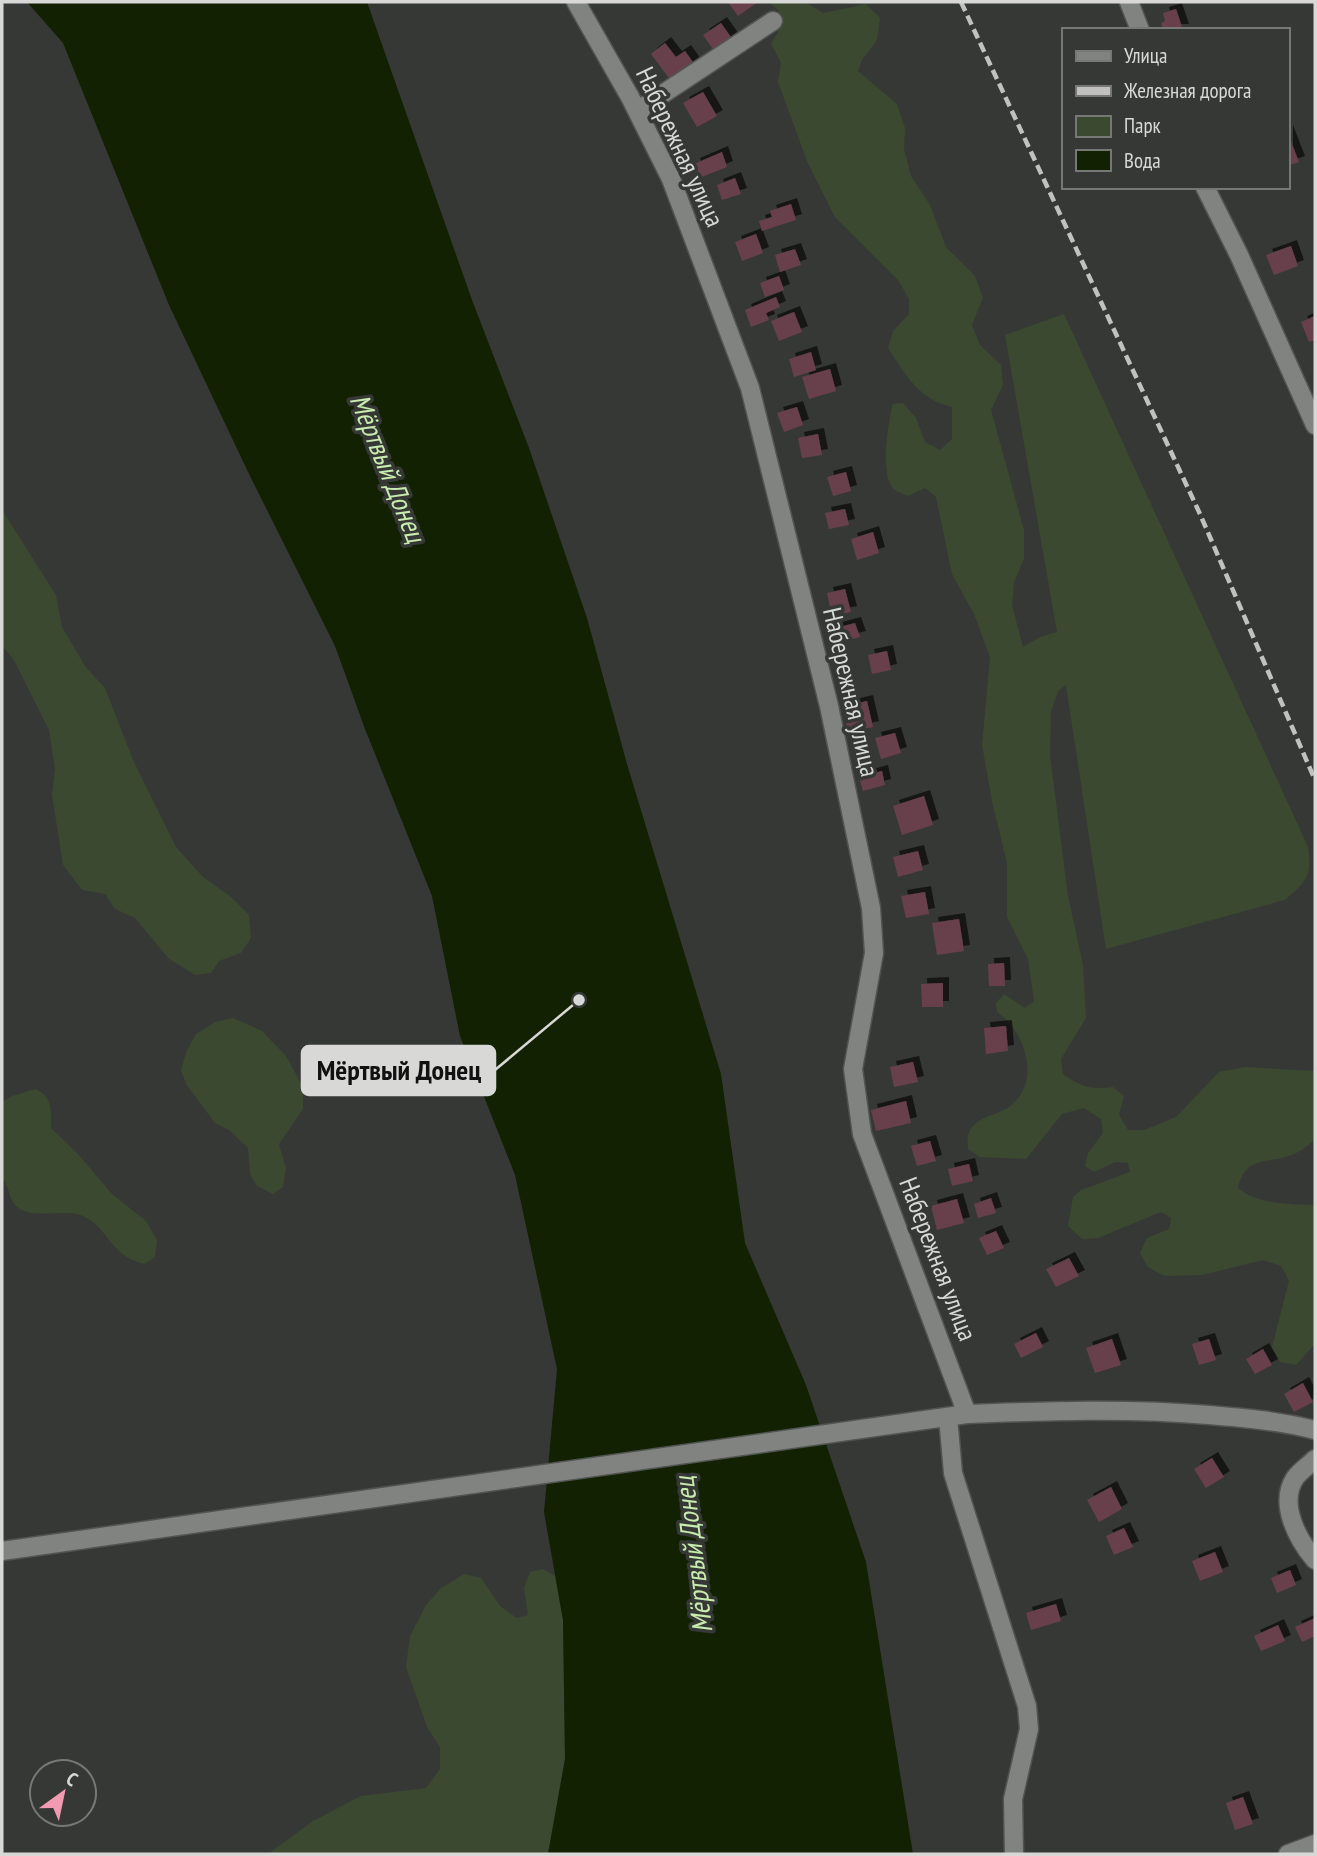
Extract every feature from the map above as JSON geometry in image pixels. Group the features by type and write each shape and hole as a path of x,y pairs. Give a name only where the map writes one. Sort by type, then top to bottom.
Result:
{"street":[{"name":"Набережная улица","path":"576,2 637,111 671,179 750,388 830,706 872,908 874,953 853,1069 862,1134 967,1414"},
{"path":"1129,2 1139,28"},
{"path":"637,111 773,21"},
{"path":"1206,189 1239,255 1315,425"},
{"path":"2,1551 967,1414 1092,1409 1173,1412 1261,1419 1315,1430"},
{"path":"948,1417 953,1473 1027,1706 1029,1728 1013,1799 1014,1854"},
{"path":"1315,1459 1295,1477 1287,1495 1291,1518 1307,1551 1315,1560"},
{"path":"1288,1854 1315,1844"}],"green space":[{"path":"769,2 805,2 823,13 866,4 880,18 877,40 862,60 858,71 897,104 905,128 904,149 911,176 930,205 946,247 975,276 983,298 972,325 980,345 1001,365 1003,385 991,410 1024,530 1024,559 1014,582 1012,605 1023,647 1040,637 1057,632 1005,335 1064,314 1308,847 1309,865 1306,878 1285,900 1106,949 1066,685 1058,691 1051,712 1050,755 1068,896 1083,965 1086,1018 1061,1059 1063,1074 1086,1086 1113,1087 1124,1096 1119,1115 1128,1130 1144,1130 1176,1117 1219,1072 1245,1067 1315,1071 1315,1139 1292,1155 1252,1165 1241,1177 1238,1188 1265,1201 1315,1205 1315,1344 1296,1365 1280,1362 1272,1347 1289,1281 1281,1266 1263,1260 1202,1275 1164,1276 1148,1267 1140,1253 1147,1238 1169,1229 1171,1218 1161,1212 1098,1238 1082,1239 1068,1226 1073,1197 1081,1190 1130,1172 1128,1163 1115,1162 1094,1172 1085,1166 1088,1153 1103,1133 1101,1119 1084,1108 1062,1114 1026,1159 980,1157 968,1149 968,1136 972,1127 1014,1103 1026,1081 1026,1055 1022,1043 1007,1021 997,1012 996,1003 1004,994 1025,1008 1034,1001 1028,959 1007,917 1007,863 982,745 990,657 974,614 952,574 936,497 925,488 908,496 898,492 889,481 887,472 887,435 893,404 903,403 916,418 925,442 940,450 952,439 952,407 930,398 914,385 888,348 893,331 909,314 909,299 898,280 835,217 807,161 778,82 781,63 771,44 778,32 779,11"},
{"path":"2,510 56,595 62,627 85,666 105,688 133,760 176,847 203,877 231,897 249,915 251,938 241,953 219,961 211,973 195,975 169,959 135,918 115,909 105,894 82,890 63,865 52,795 55,769 49,730 14,660 2,646"},
{"path":"233,1018 262,1031 286,1056 303,1087 303,1109 279,1144 286,1168 283,1187 273,1194 257,1186 250,1174 248,1148 229,1130 215,1123 186,1084 181,1070 187,1050 196,1034 215,1022"},
{"path":"36,1089 46,1096 48,1101 51,1128 77,1153 112,1194 146,1221 157,1240 155,1257 145,1264 123,1254 96,1224 87,1218 70,1213 30,1213 14,1204 2,1178 2,1102"},
{"path":"543,1569 555,1576 563,1620 565,1759 548,1854 268,1854 313,1821 361,1796 426,1788 440,1769 440,1747 427,1727 406,1667 410,1636 426,1605 441,1588 464,1574 481,1578 500,1606 517,1618 528,1615 524,1588 530,1572"}],"water":[{"path":"27,2 367,2 472,300 529,448 587,618 627,764 721,1074 745,1243 806,1385 866,1562 913,1854 548,1854 565,1759 563,1620 544,1512 557,1369 515,1175 460,1036 432,896 335,646 169,305 63,43"}],"building":[{"path":"728,2 758,2 738,16"},
{"path":"1176,9 1182,28 1162,28 1161,23 1165,21 1163,13"},
{"path":"721,23 733,40 715,52 703,35"},
{"path":"665,43 676,57 685,51 695,65 672,82 651,54"},
{"path":"703,92 717,116 697,127 683,103"},
{"path":"1289,136 1299,162 1289,165"},
{"path":"722,152 727,167 699,178 694,164"},
{"path":"735,178 741,194 722,200 717,185"},
{"path":"791,204 796,220 762,231 759,221 772,217 770,211"},
{"path":"756,234 763,253 742,261 735,242"},
{"path":"1291,246 1298,266 1274,275 1266,255"},
{"path":"795,249 801,265 780,272 775,255"},
{"path":"779,276 784,290 765,297 760,283"},
{"path":"776,297 780,307 766,313 769,320 751,327 745,310"},
{"path":"794,312 802,332 779,341 771,321"},
{"path":"1315,316 1315,340 1309,342 1301,322"},
{"path":"811,352 816,370 794,377 789,359"},
{"path":"830,369 836,391 809,399 802,377"},
{"path":"797,407 803,425 784,432 777,413"},
{"path":"818,434 822,455 802,458 798,438"},
{"path":"846,472 851,491 833,496 827,477"},
{"path":"845,509 849,525 829,529 825,513"},
{"path":"873,532 879,553 857,560 851,539"},
{"path":"845,589 851,612 832,616 827,593"},
{"path":"855,623 860,637 840,642 836,628"},
{"path":"887,651 891,670 872,674 868,655"},
{"path":"867,701 873,727 848,732 845,718 852,717 850,705"},
{"path":"895,733 901,753 881,759 875,738"},
{"path":"882,771 885,785 863,791 859,777"},
{"path":"924,796 933,825 902,835 893,806"},
{"path":"918,851 923,870 898,877 893,857"},
{"path":"925,892 929,914 906,918 901,896"},
{"path":"959,919 964,951 937,955 932,923"},
{"path":"1004,963 1005,986 989,986 988,964"},
{"path":"943,983 943,1007 922,1007 921,984"},
{"path":"1006,1026 1008,1051 986,1054 984,1028"},
{"path":"913,1062 918,1082 894,1087 890,1067"},
{"path":"906,1101 911,1123 876,1131 871,1110"},
{"path":"930,1141 936,1161 917,1166 911,1146"},
{"path":"969,1164 973,1181 952,1186 948,1169"},
{"path":"991,1198 996,1213 978,1218 974,1204"},
{"path":"957,1199 964,1223 937,1230 931,1206"},
{"path":"996,1231 1004,1248 987,1255 979,1238"},
{"path":"1069,1258 1079,1276 1056,1287 1046,1269"},
{"path":"1036,1333 1043,1347 1021,1358 1014,1344"},
{"path":"1112,1339 1121,1365 1095,1373 1086,1348"},
{"path":"1209,1339 1216,1360 1199,1365 1192,1344"},
{"path":"1263,1349 1272,1365 1255,1374 1246,1359"},
{"path":"1303,1383 1313,1402 1294,1412 1284,1394"},
{"path":"1212,1458 1224,1477 1206,1488 1194,1469"},
{"path":"1111,1487 1122,1509 1099,1522 1087,1500"},
{"path":"1124,1528 1133,1547 1114,1555 1106,1536"},
{"path":"1215,1552 1223,1572 1200,1581 1192,1561"},
{"path":"1290,1570 1296,1585 1277,1593 1271,1578"},
{"path":"1056,1604 1061,1621 1031,1630 1026,1613"},
{"path":"1315,1618 1315,1636 1302,1642 1295,1627"},
{"path":"1278,1625 1285,1641 1261,1651 1254,1636"},
{"path":"1243,1797 1253,1824 1235,1830 1226,1803"}],"railway":[{"path":"961,2 1200,514 1315,780"}],"place":[{"name":"Мёртвый Донец","path":"579,1000"}]}
